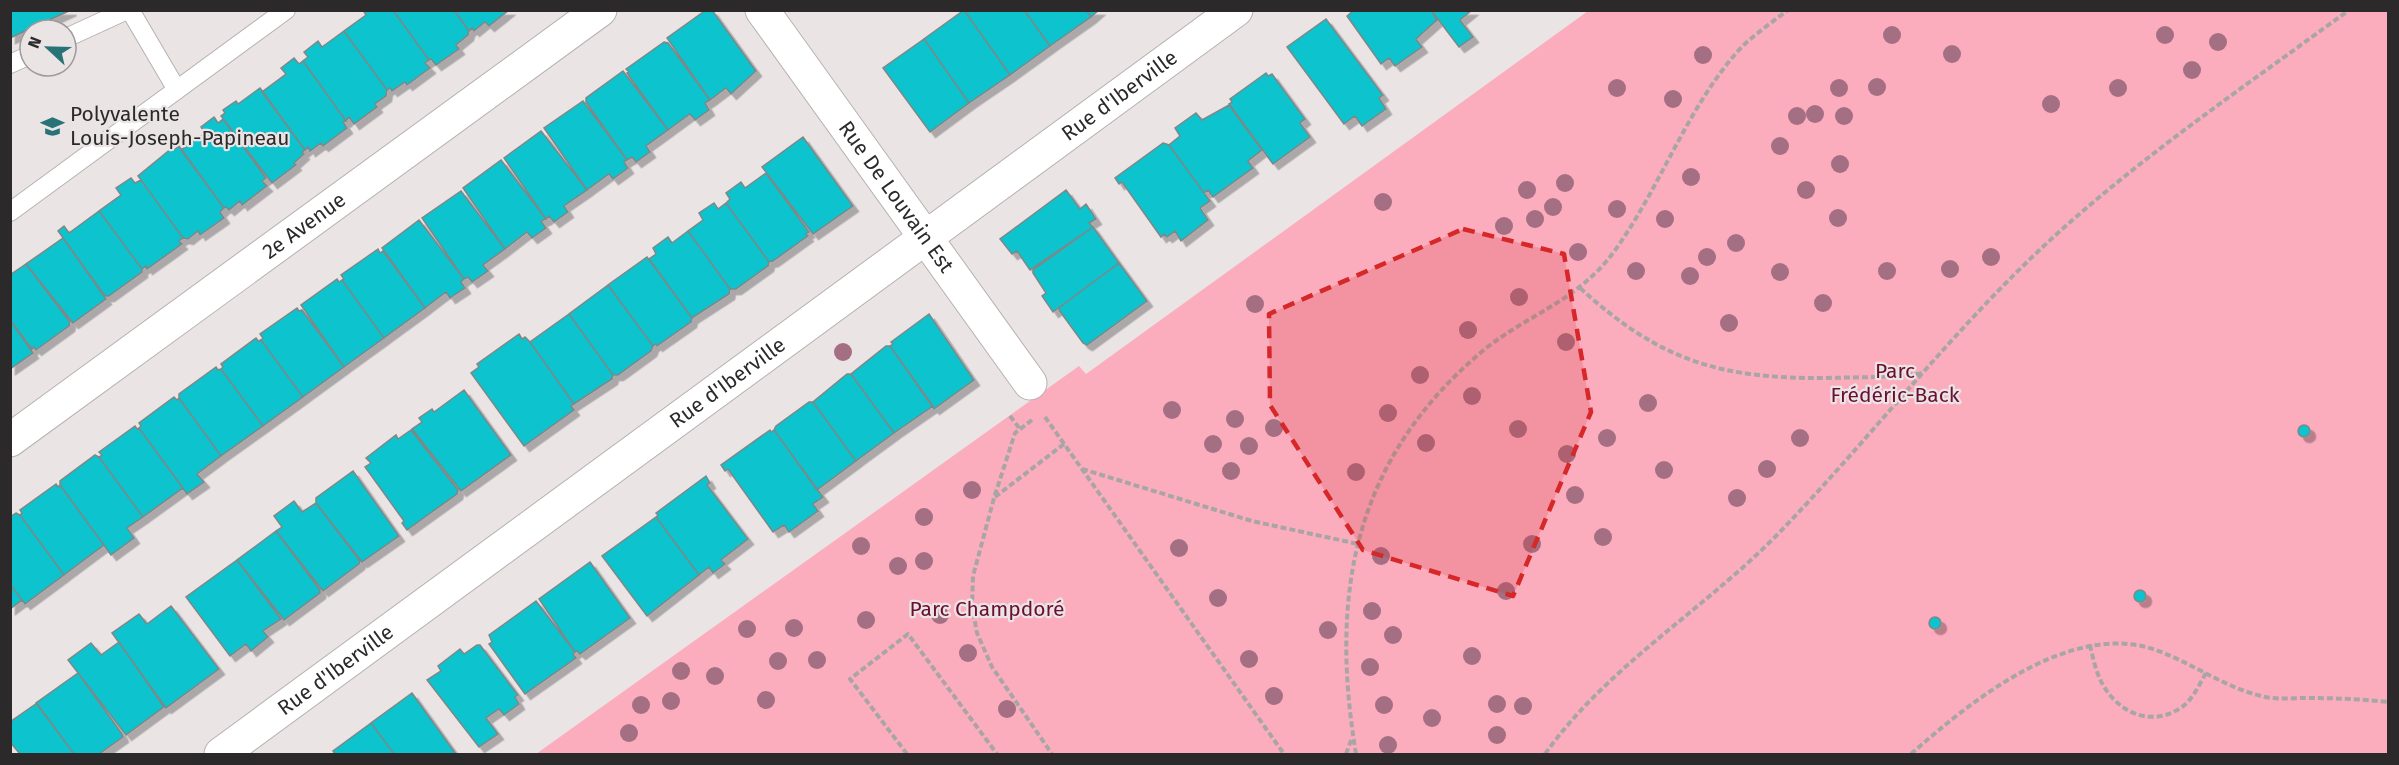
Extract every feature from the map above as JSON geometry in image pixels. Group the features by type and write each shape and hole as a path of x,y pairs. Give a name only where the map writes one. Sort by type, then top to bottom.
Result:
{"street":[{"name":"2e Avenue","path":"10,440 600,10"},
{"name":"Rue De Louvain Est","path":"762,10 1036,398"},
{"name":"Rue d'Iberville","path":"221,754 1236,10"}],"lane":[{"path":"78,33 129,10 177,90"},
{"path":"10,212 286,10"}],"path":[{"path":"1356,754 1346,684 1346,640 1358,543 1366,512 1381,474 1404,436 1432,400 1488,347 1580,288 1611,255 1630,229 1686,125 1714,82 1739,50 1788,10"},
{"path":"1545,754 1559,734 1632,660 1696,609 1777,535 2017,273 2082,212 2141,163 2349,10"},
{"path":"1580,288 1604,311 1647,341 1695,363 1725,371 1808,378 1893,377 1924,372"},
{"path":"1036,398 1064,444 1284,754"},
{"path":"1008,412 1020,429"},
{"path":"1015,433 994,498 973,576 972,606 977,633 992,667 1052,754"},
{"path":"994,498 1064,444"},
{"path":"1082,469 1252,521 1358,543"},
{"path":"907,754 850,679 908,634 997,754"},
{"path":"1911,754 1945,724 1995,689 2070,650 2090,645 2129,643 2146,647 2262,697 2388,702"},
{"path":"2090,645 2102,684 2116,703 2136,716 2151,717 2181,708 2194,695 2206,673"},
{"path":"1346,754 1353,737"}],"highlighted area":[{"path":"1463,229 1564,254 1591,412 1513,596 1363,550 1270,405 1269,314"}],"green space":[{"name":"Parc Frédéric-Back","path":"1588,11 2388,11 2388,754 536,754 1079,366 1086,374"}],"building":[{"path":"10,10 71,10 54,18 18,18 18,34 10,38"},
{"path":"363,10 393,10 429,60 425,63 430,68 407,85 405,82 392,91 390,88 387,90 344,31 366,15"},
{"path":"393,10 454,10 469,31 468,35 456,45 459,49 436,65 431,59 429,60"},
{"path":"454,10 509,10 489,26 485,22 474,31 472,28 469,31"},
{"path":"706,10 712,10 756,71 731,94 726,88 710,100 667,38"},
{"path":"964,10 1010,75 969,103 924,39"},
{"path":"964,10 1024,10 1050,46 1010,75"},
{"path":"1024,10 1086,10 1091,17 1050,46"},
{"path":"1086,10 1099,10 1091,17"},
{"path":"1354,10 1431,10 1437,20 1416,39 1422,47 1395,66 1389,58 1381,64 1347,16"},
{"path":"1431,10 1472,10 1460,20 1473,37 1459,47"},
{"path":"1326,19 1383,95 1379,98 1386,109 1362,126 1355,116 1344,124 1287,47"},
{"path":"344,31 387,90 386,96 375,104 377,107 354,124 349,117 346,121 303,61 308,57 304,52 318,41 322,47"},
{"path":"924,39 969,103 930,132 883,68"},
{"path":"664,42 668,43 710,100 705,103 709,110 695,120 690,114 668,130 626,69"},
{"path":"294,58 299,64 303,61 346,121 343,122 347,128 323,146 321,143 310,151 308,147 305,150 262,92 286,74 281,68"},
{"path":"623,71 668,130 646,146 650,152 636,162 632,157 627,160 586,102 586,98"},
{"path":"1266,73 1268,76 1272,74 1305,119 1300,123 1310,137 1273,164 1229,104 1232,102 1230,99"},
{"path":"260,88 305,150 302,152 304,154 294,163 296,165 272,183 221,116 225,113 223,110 236,101 238,104"},
{"path":"583,101 627,160 624,162 628,168 613,179 609,174 587,190 544,128"},
{"path":"1229,105 1262,150 1248,161 1253,168 1213,197 1208,190 1204,193 1169,145 1180,136 1175,128 1196,113 1202,120"},
{"path":"214,117 218,123 223,119 266,178 262,181 267,186 242,205 240,201 229,210 224,208 181,150 205,133 201,127"},
{"path":"541,131 587,190 564,206 568,212 554,222 549,216 546,219 504,158"},
{"path":"803,137 853,206 813,234 762,167"},
{"path":"1163,143 1169,145 1210,201 1200,208 1208,220 1181,241 1175,231 1167,237 1164,234 1161,237 1122,182 1119,184 1115,178"},
{"path":"179,146 224,208 220,212 224,218 200,235 198,231 188,239 183,238 138,176 172,148 174,150"},
{"path":"501,160 546,219 541,221 546,228 532,238 527,232 505,249 463,188"},
{"path":"766,173 809,232 806,234 808,236 769,262 726,203 730,199 726,193 741,182 745,188"},
{"path":"131,178 135,183 141,180 183,238 179,241 182,244 147,269 146,266 142,269 99,211 121,195 116,188"},
{"path":"1066,190 1080,209 1086,204 1096,219 1089,223 1093,227 1030,270 1017,251 1012,254 1000,239"},
{"path":"461,191 505,249 483,265 488,271 472,282 468,277 464,279 422,218"},
{"path":"714,203 718,209 726,203 769,262 768,266 736,289 730,289 688,231 703,220 699,213"},
{"path":"99,211 142,269 142,272 109,296 105,296 58,231 64,226 69,233"},
{"path":"419,220 464,279 461,282 465,288 450,298 446,292 425,308 382,248"},
{"path":"1093,227 1119,263 1053,312 1042,296 1046,293 1033,270"},
{"path":"688,231 730,289 729,294 692,318 649,259 656,254 653,248 668,237 672,243"},
{"path":"63,238 106,299 73,323 26,264"},
{"path":"378,249 380,253 383,251 425,308 384,338 342,280 344,279 341,275"},
{"path":"647,257 692,318 691,322 657,346 656,344 653,346 608,285"},
{"path":"1119,263 1147,301 1087,345 1083,343 1059,310 1060,307"},
{"path":"26,264 70,322 69,326 36,350 34,347 32,349 10,320 10,275"},
{"path":"337,279 339,282 342,280 384,338 344,367 301,305"},
{"path":"608,285 653,346 651,351 618,375 613,375 569,314"},
{"path":"297,308 299,311 302,310 344,367 303,397 261,340 263,338 260,334"},
{"path":"569,314 613,375 612,379 574,404 530,342"},
{"path":"929,314 974,380 934,409 890,346 893,344 891,342"},
{"path":"10,320 33,353 10,369"},
{"path":"519,334 522,339 525,337 530,342 574,404 571,406 574,410 524,446 471,373 479,367 477,364"},
{"path":"256,338 258,341 261,340 303,397 263,426 221,369 223,367 221,364"},
{"path":"886,346 890,346 933,406 894,433 851,374"},
{"path":"216,367 218,370 221,369 263,426 221,456 179,398 179,394"},
{"path":"847,374 851,374 894,433 856,461 813,402"},
{"path":"464,390 511,455 461,491 412,429 422,422 419,418 432,409 434,412"},
{"path":"174,397 177,400 179,398 221,456 197,474 204,482 187,494 139,428 141,426 139,423"},
{"path":"809,402 813,402 856,461 817,490 774,430 776,426"},
{"path":"2306,425 2309,426 2309,436 2302,437 2299,436 2298,429 2299,426"},
{"path":"135,426 139,428 183,488 143,517 99,457 102,455 99,452"},
{"path":"411,430 458,490 457,494 407,530 402,523 404,521 365,467 371,463 366,458 396,435 398,439"},
{"path":"770,430 771,432 774,430 823,497 813,504 818,511 789,532 784,525 773,532 728,469 725,471 721,465"},
{"path":"95,455 99,457 143,517 127,528 134,538 111,555 60,485 60,481"},
{"path":"353,471 399,536 362,562 316,503 316,498"},
{"path":"706,476 710,483 707,485 748,539 721,560 725,564 713,573 709,567 699,575 656,517 658,515 656,513"},
{"path":"56,484 58,487 60,485 104,545 64,575 20,515 22,513 20,510"},
{"path":"294,501 302,512 316,503 360,561 323,591 276,531 282,527 274,516"},
{"path":"16,513 20,515 64,575 25,604 10,584 10,517"},
{"path":"656,517 699,575 647,616 602,556"},
{"path":"276,531 320,590 320,593 284,620 237,560"},
{"path":"237,560 281,619 263,631 268,637 251,651 246,644 230,656 186,597"},
{"path":"590,562 630,618 580,654 575,652 539,599"},
{"path":"10,584 22,600 10,609"},
{"path":"2142,590 2145,591 2145,601 2138,602 2135,601 2134,594 2135,591"},
{"path":"536,601 575,652 573,654 576,658 525,694 489,644 492,642 489,635"},
{"path":"171,606 219,669 166,708 112,633 139,614 147,624"},
{"path":"1937,617 1940,618 1940,628 1933,629 1930,628 1929,621 1930,618"},
{"path":"119,642 164,707 126,735 68,660 91,643 101,655"},
{"path":"480,645 518,695 515,697 519,704 504,715 499,709 486,718 498,734 479,747 427,680 441,671 438,666 460,649 464,654"},
{"path":"78,673 123,737 99,754 74,754 36,703"},
{"path":"412,693 456,754 394,754 371,723"},
{"path":"37,703 74,754 20,754 10,742 10,722"},
{"path":"371,723 394,754 335,754 333,751"}],"place":[{"name":"Polyvalente Louis-Joseph-Papineau","path":"52,126"}],"park label":[{"name":"Parc Champdoré","path":"987,609"}]}
